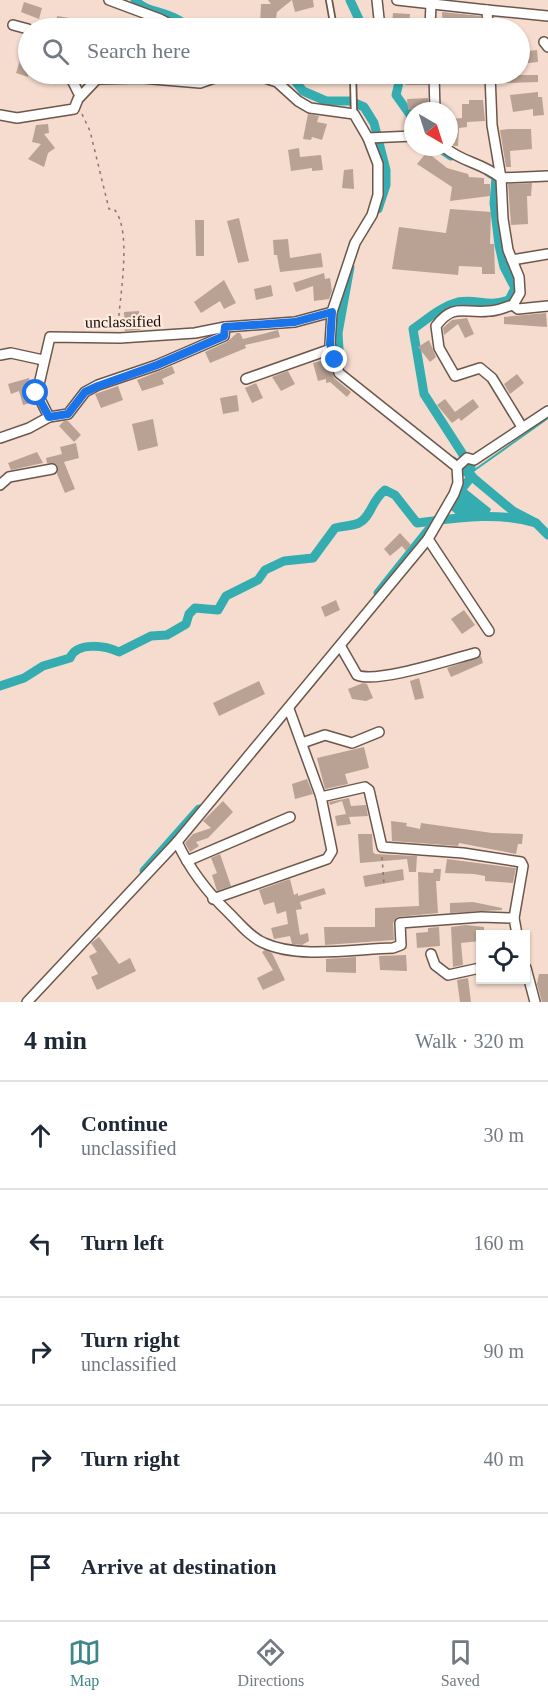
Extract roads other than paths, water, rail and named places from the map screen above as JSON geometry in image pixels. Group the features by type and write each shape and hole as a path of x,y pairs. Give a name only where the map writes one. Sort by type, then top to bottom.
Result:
{"street":[{"path":"109,0 157,18"},
{"path":"376,0 379,18"},
{"path":"397,0 548,16"},
{"path":"430,18 431,4"},
{"path":"487,10 487,18"},
{"path":"13,25 18,26"},
{"path":"72,84 78,100"},
{"path":"0,115 17,118 74,109 78,100 92,84"},
{"path":"280,84 298,101 310,108 354,114 370,137 378,164 378,195 372,215 351,254 332,312 331,349 339,373 458,467"},
{"path":"434,84 435,102"},
{"path":"490,84 492,125 501,178 503,219 512,260 519,277 520,293 513,305 490,311 456,309 444,315 436,326 439,348 455,376 480,368 492,378 522,427"},
{"path":"370,137 404,136"},
{"path":"458,156 466,161 486,166 501,178 548,176"},
{"path":"512,260 548,254"},
{"path":"513,305 518,309 548,306"},
{"name":"unclassified","path":"49,417 36,393 50,337 118,338 195,333 225,327 295,322 332,312"},
{"path":"0,438 29,428 49,417 68,414 85,392 157,365 224,336 225,327"},
{"path":"246,379 331,349"},
{"path":"0,356 11,353 43,360"},
{"path":"27,1002 177,842 341,647 428,539 458,483 458,467 467,458 474,460 548,411"},
{"path":"0,484 9,477 52,469"},
{"path":"428,539 489,631"},
{"path":"341,647 357,675 367,678 399,673 475,653"},
{"path":"213,899 327,859 332,851 321,797 289,709"},
{"path":"302,743 326,735 352,743 380,732"},
{"path":"321,797 368,788 382,847 517,859 524,866 514,918 516,930"},
{"path":"187,861 290,817"},
{"path":"177,842 213,899 254,937 265,944 284,949 302,951 393,948 401,945 400,923 514,918"},
{"path":"431,954 435,965 448,975 476,969"},
{"path":"530,984 535,1002"}],"lane":[{"path":"328,0 332,18"},
{"path":"353,84 354,114"}],"water":[{"path":"466,489 491,509 489,514 458,516 450,509"}],"waterway":[{"path":"135,0 146,8 175,18"},
{"path":"350,0 358,18"},
{"path":"298,84 303,91 326,101 350,101 364,107 374,123 386,170 386,185 378,209"},
{"path":"399,84 396,95 404,106"},
{"path":"469,474 471,467 424,394 413,329 440,310 458,302 494,303 509,300 515,288 504,267 499,245 494,203 496,177 488,172"},
{"path":"340,366 338,333 350,267"},
{"path":"469,474 548,418"},
{"path":"453,461 513,511 536,523 548,535"},
{"path":"453,500 472,476"},
{"path":"0,686 24,678 43,666 70,658 79,649 85,647 107,648 119,652 151,636 167,635 186,624 189,614 195,608 218,610 226,596 258,580 265,570 284,561 313,558 335,528 356,524 363,520 385,490 395,495 417,523 491,516 536,523"},
{"path":"378,593 433,524"},
{"path":"144,871 199,809"}]}
